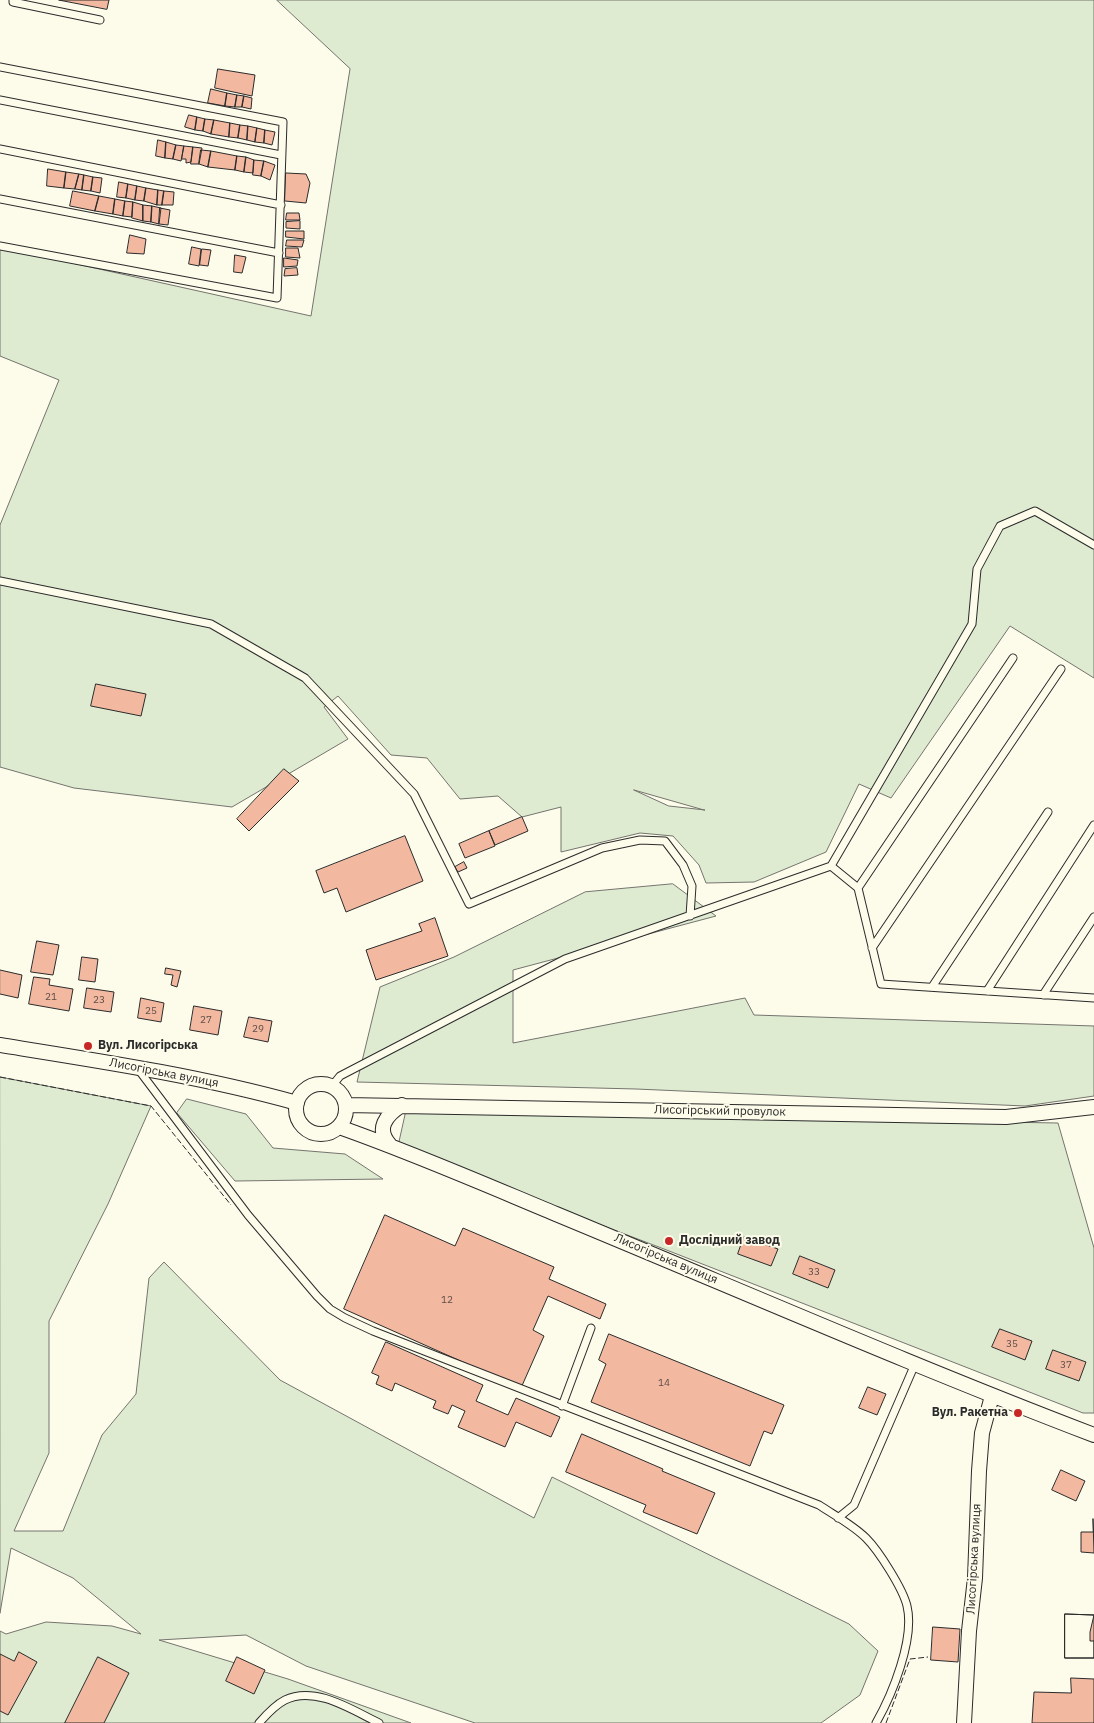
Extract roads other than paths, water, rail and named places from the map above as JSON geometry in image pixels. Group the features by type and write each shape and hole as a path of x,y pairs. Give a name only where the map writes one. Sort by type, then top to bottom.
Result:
{"street":[{"name":"Лисогірська вулиця","path":"0,1045 136,1067 243,1088 297,1103"},
{"path":"320,1084 332,1086 341,1094 346,1104 346,1116 339,1127 329,1133 317,1134 306,1129 296,1112 297,1103 309,1088 320,1084"},
{"name":"Лисогірський провулок","path":"346,1104 1006,1117 1094,1107"},
{"path":"390,1146 383,1138 382,1125 389,1113 402,1105"},
{"name":"Лисогірська вулиця","path":"339,1127 390,1146 992,1396 1094,1435"},
{"name":"Лисогірська вулиця","path":"964,1723 969,1631 975,1578 982,1433 992,1396"}],"lane":[{"path":"13,0 13,2 100,20"},
{"path":"0,67 283,122 277,298 0,246"},
{"path":"0,100 281,155"},
{"path":"0,149 281,204"},
{"path":"0,199 280,253"},
{"path":"332,1086 340,1076 565,959 831,866 972,624 977,568 1000,526 1035,511 1094,545"},
{"path":"0,581 211,624 305,678 414,794 469,904 602,848 640,840 666,841 683,865 692,886 690,916"},
{"path":"858,888 1013,658"},
{"path":"872,948 1061,669"},
{"path":"932,987 1048,812"},
{"path":"987,991 1094,824"},
{"path":"831,866 858,888 881,984 1094,998"},
{"path":"1043,995 1094,917"},
{"path":"136,1067 248,1214 330,1309 373,1331 819,1505 866,1537 888,1567 907,1606 903,1659 890,1698 876,1723"},
{"path":"562,1406 590,1328"},
{"path":"838,1518 854,1505 916,1364"},
{"path":"259,1723 284,1700 303,1694 326,1699 379,1723"}],"place":[{"name":"Вул. Лисогірська","path":"88,1046"},
{"name":"Дослідний завод","path":"669,1241"},
{"name":"Вул. Ракетна","path":"1018,1413"}]}
